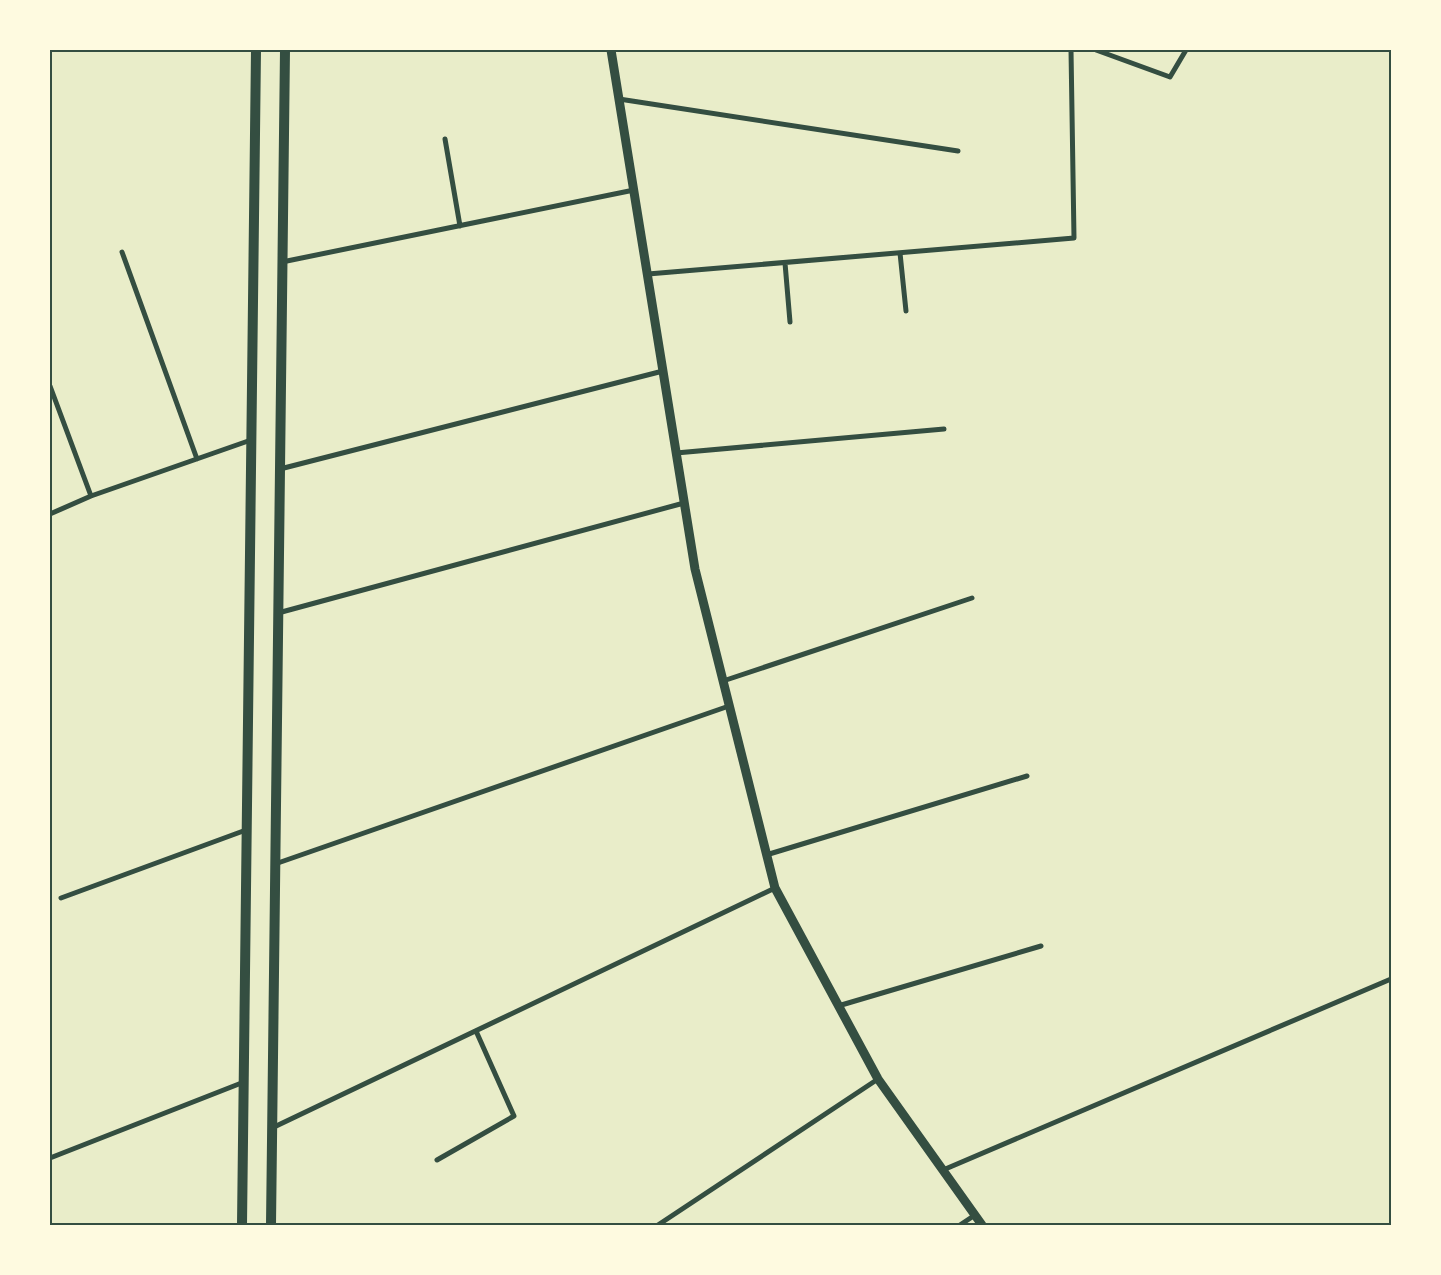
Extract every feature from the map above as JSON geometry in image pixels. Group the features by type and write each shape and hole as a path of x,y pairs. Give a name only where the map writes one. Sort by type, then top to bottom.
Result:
{"main road":[{"path":"242,1225 253,440 256,50"},
{"path":"271,1225 285,50"}],"street":[{"path":"611,50 695,569 775,888 878,1079 982,1225"},
{"path":"648,274 1074,238 1071,50"},
{"path":"1096,50 1170,77 1186,50"},
{"path":"619,99 958,151"},
{"path":"445,139 460,226"},
{"path":"282,262 634,190"},
{"path":"122,252 197,460"},
{"path":"900,253 906,311"},
{"path":"785,263 790,322"},
{"path":"280,469 663,371"},
{"path":"50,386 91,496"},
{"path":"676,453 944,429"},
{"path":"50,514 91,496 253,440"},
{"path":"278,613 684,503"},
{"path":"723,681 972,598"},
{"path":"275,864 729,706"},
{"path":"766,855 1027,776"},
{"path":"62,898 247,829"},
{"path":"272,1128 775,888"},
{"path":"838,1006 1041,946"},
{"path":"943,1170 1391,980"},
{"path":"437,1160 514,1116 476,1031"},
{"path":"658,1225 878,1079"},
{"path":"50,1158 244,1082"},
{"path":"960,1225 975,1216"}]}
